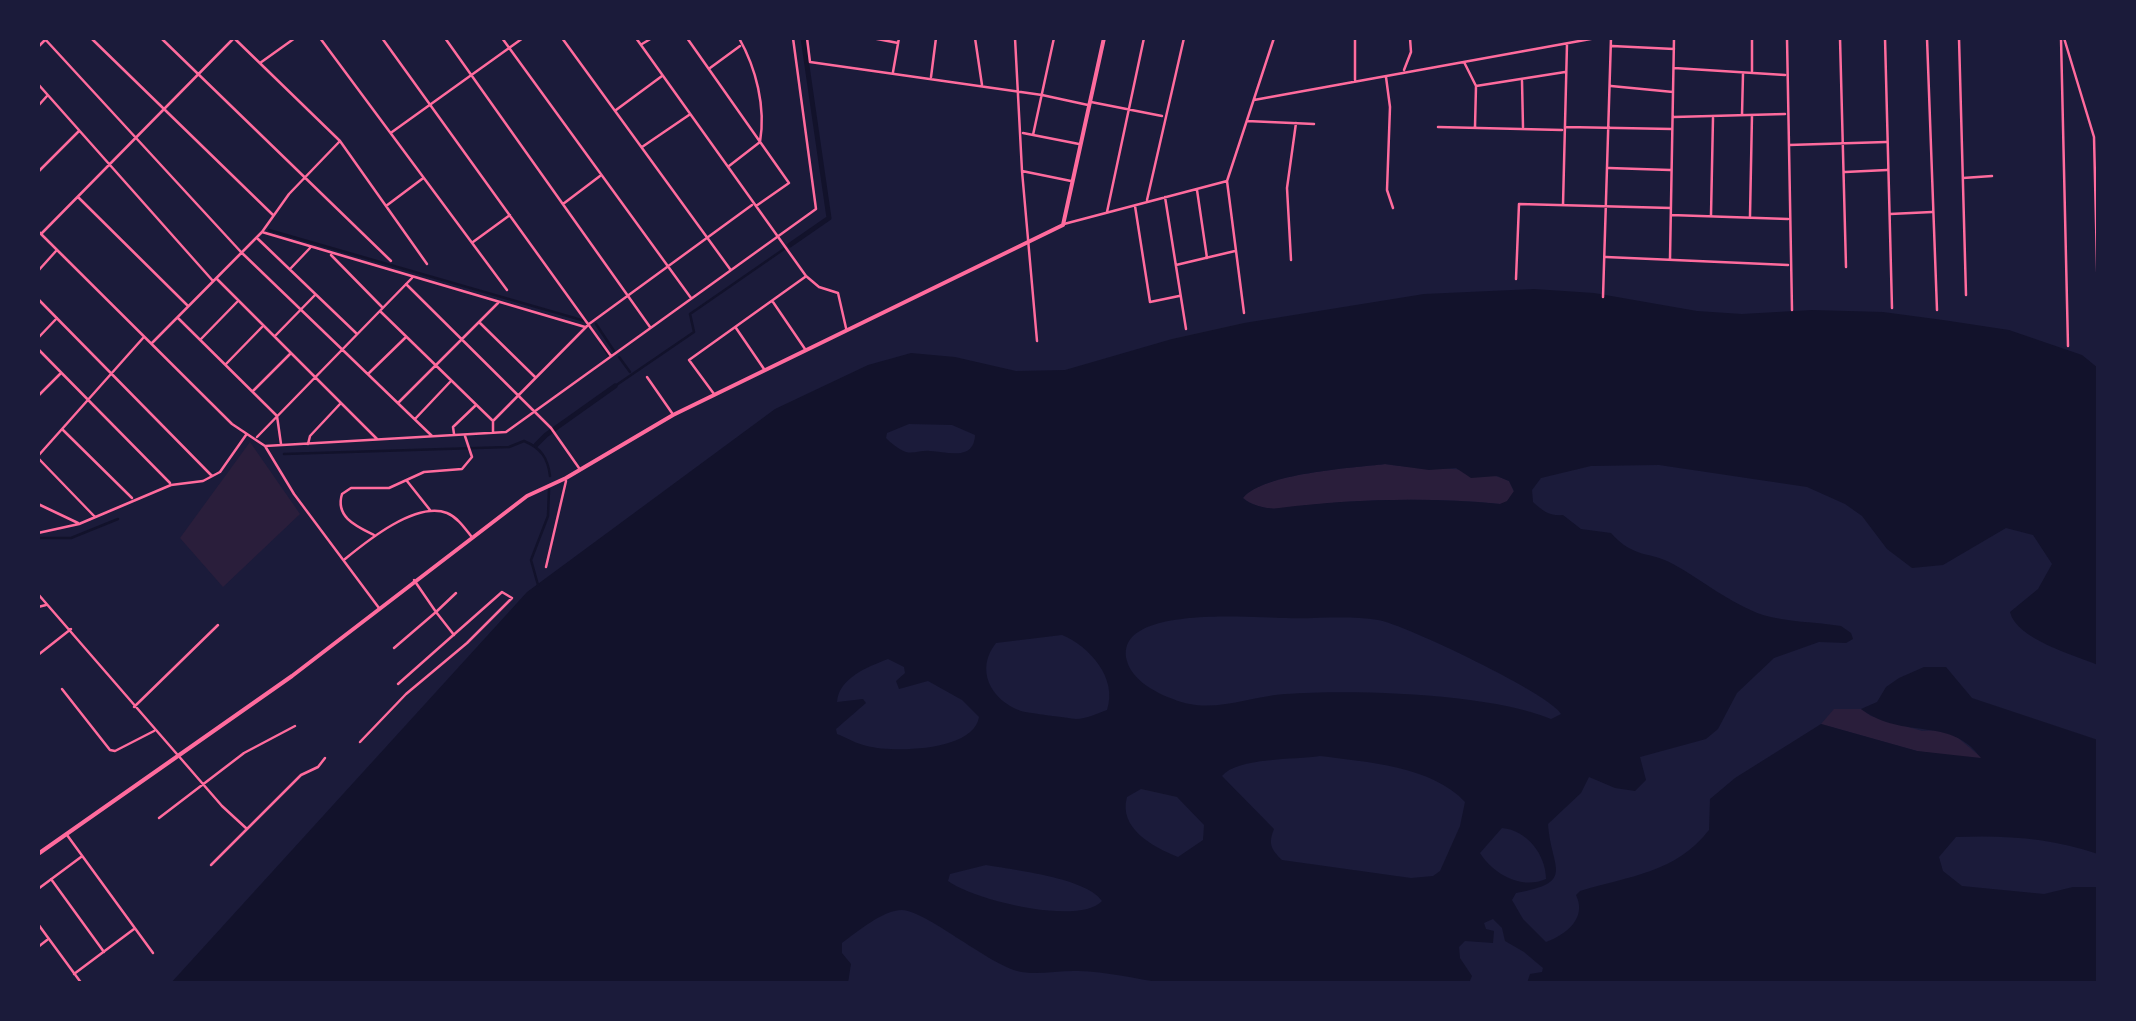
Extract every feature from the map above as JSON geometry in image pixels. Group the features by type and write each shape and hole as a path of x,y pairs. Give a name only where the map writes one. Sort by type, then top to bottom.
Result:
{"street":[{"path":"38,47 45,38 241,252 433,437"},
{"path":"92,38 273,216"},
{"path":"161,38 391,261"},
{"path":"379,608 294,494 265,446 232,424 39,233 234,38 340,141 427,264"},
{"path":"260,62 294,38"},
{"path":"320,38 507,290"},
{"path":"382,38 611,357"},
{"path":"445,38 651,328"},
{"path":"502,38 692,299"},
{"path":"390,133 523,38"},
{"path":"562,38 731,270"},
{"path":"636,38 806,276 818,287 838,293 846,328"},
{"path":"641,44 652,38"},
{"path":"493,421 587,325 788,183 687,38"},
{"path":"728,167 760,142 762,130 754,66 739,38"},
{"path":"265,446 506,432 816,209 793,38"},
{"path":"807,38 810,62 1042,95 1164,117"},
{"path":"872,38 898,40 893,74"},
{"path":"930,79 936,38"},
{"path":"975,38 982,86"},
{"path":"1015,38 1037,340"},
{"path":"1033,135 1054,38"},
{"path":"1063,225 1104,38"},
{"path":"1107,213 1144,38"},
{"path":"1146,202 1184,38"},
{"path":"1244,312 1227,181 1274,38"},
{"path":"1355,38 1356,81"},
{"path":"1403,72 1411,52 1410,38"},
{"path":"1254,100 1596,38"},
{"path":"1603,297 1611,38"},
{"path":"1670,260 1674,38"},
{"path":"1752,38 1752,73"},
{"path":"1787,38 1792,310"},
{"path":"1840,38 1846,267"},
{"path":"1885,38 1892,308"},
{"path":"1927,38 1937,310"},
{"path":"1959,38 1966,295"},
{"path":"2062,38 2096,138 2098,306"},
{"path":"2062,38 2068,346"},
{"path":"1563,205 1567,42"},
{"path":"709,68 743,44"},
{"path":"1611,46 1674,49"},
{"path":"1464,61 1476,86 1476,126"},
{"path":"1674,68 1787,74"},
{"path":"1476,86 1566,72"},
{"path":"1742,115 1744,72"},
{"path":"616,111 663,76"},
{"path":"1386,76 1390,108 1386,190 1393,208"},
{"path":"1522,79 1523,127"},
{"path":"38,84 214,279 378,440"},
{"path":"1610,86 1673,92"},
{"path":"38,106 48,96"},
{"path":"642,148 690,114"},
{"path":"1672,117 1787,114"},
{"path":"1750,218 1752,115"},
{"path":"1711,216 1713,116"},
{"path":"1247,120 1314,124"},
{"path":"1290,260 1287,188 1296,123"},
{"path":"1438,127 1672,129"},
{"path":"38,172 79,131"},
{"path":"1022,132 1080,144"},
{"path":"150,344 262,232 304,178 340,141"},
{"path":"1788,146 1887,142"},
{"path":"1607,168 1672,170"},
{"path":"1022,170 1072,181"},
{"path":"1843,172 1888,170"},
{"path":"563,204 602,176"},
{"path":"1962,178 1992,176"},
{"path":"386,206 424,178"},
{"path":"38,854 182,756 471,536 543,486 566,478 673,414 1028,240 1063,225 1227,181"},
{"path":"1197,189 1207,258"},
{"path":"78,197 188,306"},
{"path":"1165,197 1186,329"},
{"path":"1516,279 1520,204 1671,208"},
{"path":"1135,205 1150,302 1180,296"},
{"path":"1889,214 1934,212"},
{"path":"472,242 510,215"},
{"path":"1671,215 1790,219"},
{"path":"262,232 587,325"},
{"path":"256,237 357,334"},
{"path":"290,269 312,248"},
{"path":"38,271 57,250"},
{"path":"1176,265 1236,251"},
{"path":"328,252 493,421 494,433"},
{"path":"1604,258 1791,265"},
{"path":"714,394 689,360 806,276"},
{"path":"256,438 413,277"},
{"path":"406,284 552,428 580,470"},
{"path":"274,336 316,294"},
{"path":"38,299 212,476"},
{"path":"200,340 238,300"},
{"path":"772,301 805,348"},
{"path":"398,403 499,302"},
{"path":"177,317 277,416 281,446"},
{"path":"38,338 56,318"},
{"path":"479,322 536,378"},
{"path":"225,365 263,326"},
{"path":"735,327 764,369"},
{"path":"368,374 406,336"},
{"path":"95,517 38,457 144,337"},
{"path":"38,349 172,485"},
{"path":"252,392 290,353"},
{"path":"38,396 60,373"},
{"path":"647,378 673,414"},
{"path":"415,419 451,381"},
{"path":"308,444 310,436 341,403"},
{"path":"454,436 453,427 476,405"},
{"path":"62,429 133,500"},
{"path":"38,533 79,524 172,485 203,481 220,472 247,433"},
{"path":"374,535 344,515 339,504 342,494 351,488 389,488 424,472 462,469 472,454 464,436"},
{"path":"546,567 566,478"},
{"path":"406,480 431,512"},
{"path":"38,504 79,524"},
{"path":"344,560 374,535 407,518 431,512 450,514 471,536"},
{"path":"414,580 455,636"},
{"path":"360,742 406,694 514,600 502,592 398,684"},
{"path":"394,648 456,593"},
{"path":"38,594 134,707 247,829"},
{"path":"38,607 48,604"},
{"path":"134,707 218,625"},
{"path":"38,655 71,629"},
{"path":"62,689 110,750 155,730"},
{"path":"159,818 244,753 295,726"},
{"path":"211,865 301,776 325,758"},
{"path":"66,834 153,953"},
{"path":"38,889 82,856"},
{"path":"50,879 104,952"},
{"path":"38,924 82,984"},
{"path":"71,984 135,928"},
{"path":"38,947 48,939"}],"shaded area":[{"path":"1534,289 1594,293 1697,311 1742,314 1812,310 1883,312 2009,330 2082,355 2098,368 2098,665 2034,638 2015,622 2010,612 2038,589 2052,564 2033,535 2006,528 1943,565 1912,568 1887,549 1862,516 1807,487 1659,465 1591,466 1541,478 1532,490 1533,502 1546,512 1563,515 1581,529 1611,533 1627,547 1673,564 1763,615 1841,626 1853,639 1846,643 1819,642 1774,658 1737,693 1718,729 1706,739 1640,757 1646,780 1635,791 1589,777 1581,793 1548,824 1554,878 1535,889 1516,893 1512,900 1523,919 1546,942 1561,935 1577,918 1576,895 1580,891 1650,871 1682,856 1709,830 1710,799 1735,778 1821,724 1917,751 1981,758 1955,737 1877,719 1861,709 1877,702 1886,687 1899,678 1924,667 1946,667 1972,698 2098,740 2098,854 2046,841 1975,836 1956,837 1939,857 1943,871 1962,886 2044,894 2073,887 2098,887 2098,983 1527,983 1530,974 1542,972 1543,968 1505,941 1502,928 1493,919 1484,923 1486,929 1494,931 1493,943 1465,941 1459,947 1460,958 1472,976 1469,983 1162,983 1089,972 1017,971 902,910 879,918 842,943 842,953 851,964 848,983 170,984 527,592 775,409 868,365 911,353 955,357 1016,371 1065,370 1244,323 1424,294","holes":["909,424 952,425 975,435 970,449 959,453 906,452 886,438 887,433","1385,464 1429,470 1456,468 1471,478 1497,476 1509,481 1514,491 1500,504 1390,500 1265,508 1243,498 1269,483 1309,473","1218,617 1356,618 1393,624 1506,677 1561,714 1551,719 1525,710 1458,698 1347,692 1285,694 1229,704 1187,704 1146,685 1130,668 1128,643 1141,630 1162,622","1062,635 1082,647 1099,665 1108,686 1107,710 1076,719 1010,706 989,683 990,653 996,643","888,659 904,667 905,673 896,681 899,689 928,681 962,700 979,717 974,728 948,743 913,749 867,746 837,734 836,729 866,703 863,699 837,702 839,694 848,680","1320,756 1357,761 1417,773 1451,790 1465,802 1460,826 1440,871 1433,876 1411,878 1282,860 1272,846 1274,829 1222,776 1241,765","1141,789 1177,797 1204,825 1203,840 1178,857 1140,835 1126,808 1127,797","1502,828 1519,833 1533,845 1543,861 1546,879 1527,883 1492,867 1480,853","986,865 1066,881 1094,893 1102,901 1090,908 1050,911 1002,902 948,881 950,874"]},
{"path":"250,442 300,514 223,587 180,538"},
{"path":"1385,464 1479,472 1509,481 1514,492 1501,504 1390,500 1275,509 1243,498 1253,490 1288,477"},
{"path":"1834,709 1861,709 1871,716 1922,731 1943,730 1982,758 1917,751 1821,724"}],"waterway":[{"path":"790,245 829,218 803,38"},
{"path":"269,230 585,321"},
{"path":"615,386 694,332 690,314 784,249"},
{"path":"596,324 614,351"},
{"path":"601,344 609,356"},
{"path":"619,357 630,372"},
{"path":"536,445 615,386"},
{"path":"284,454 509,447 524,441 543,454 550,476"},
{"path":"538,585 531,560 548,516 549,489"},
{"path":"38,538 71,538 118,519"}]}
